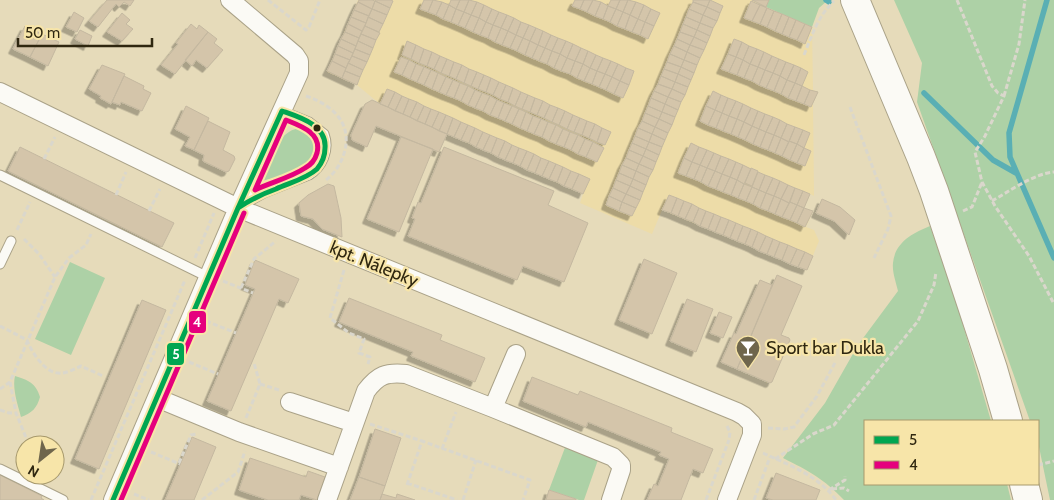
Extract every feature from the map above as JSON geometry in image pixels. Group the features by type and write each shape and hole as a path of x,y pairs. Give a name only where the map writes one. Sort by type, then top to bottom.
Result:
{"main road":[{"path":"855,0 934,192 990,359 1008,420"},
{"path":"1024,485 1028,500"}],"street":[{"path":"113,500 157,398 215,278 238,208 299,73 298,61 295,55 230,0"},
{"name":"kpt. Nálepky","path":"1,95 238,208 738,412 749,420 752,426"},
{"path":"493,408 516,354"},
{"path":"327,500 366,391 374,380 380,376 395,373 406,374 493,408 617,460 622,470 611,500"},
{"path":"157,398 245,434 339,468"},
{"path":"290,402 354,421"},
{"path":"727,500 748,447 752,426"}],"lane":[{"path":"238,208 264,193 309,175 315,171 323,159 326,146 324,134 309,122 282,111"},
{"path":"0,175 190,268 215,278"},
{"path":"0,264 13,238"},
{"path":"0,469 63,500"}],"path":[{"path":"268,0 306,30 320,0"},
{"path":"274,4 275,0"},
{"path":"804,54 818,19 835,0"},
{"path":"957,0 992,86 998,94 1004,96"},
{"path":"1025,0 1019,44 1004,96 985,136 975,152 982,182 992,201 1029,256 1054,304"},
{"path":"850,106 891,216 888,229 874,258"},
{"path":"44,159 56,134"},
{"path":"116,195 128,170"},
{"path":"992,201 1036,178 1054,172"},
{"path":"962,211 972,207 982,182"},
{"path":"149,211 161,186"},
{"path":"35,192 13,238 23,238 31,245 48,265 55,277"},
{"path":"91,500 211,219"},
{"path":"25,435 16,414 10,382 55,277 69,258 86,245 97,222"},
{"path":"242,288 254,259 278,239"},
{"path":"775,459 813,434 834,425 918,321 934,285 938,266"},
{"path":"345,267 330,318 349,332 364,339 359,353 370,357 367,366"},
{"path":"215,278 253,293"},
{"path":"204,320 236,333"},
{"path":"0,326 27,340 41,362 53,372 60,373 81,366 103,376"},
{"path":"187,361 218,374"},
{"path":"752,426 784,429 794,427 817,396 836,361"},
{"path":"202,500 238,472 245,434 260,384 254,363"},
{"path":"0,389 10,382"},
{"path":"442,449 459,405"},
{"path":"0,410 16,414"},
{"path":"354,421 422,441 530,480 523,500"},
{"path":"149,451 180,464 191,435 221,430 223,425"},
{"path":"422,441 407,484 457,500"},
{"path":"748,447 812,477 829,490 836,500"},
{"path":"754,500 770,457"},
{"path":"462,500 476,460"},
{"path":"1039,464 1054,461"},
{"path":"829,490 845,480 845,476"},
{"path":"829,490 844,488 849,492"},
{"path":"131,492 149,500"}],"shaded area":[{"path":"358,0 769,0 766,7 812,27 813,90 818,92 813,103 814,196 810,194 804,208 813,211 806,227 814,230 819,241 807,270 662,210 652,234 580,203 583,194 380,104 357,85 327,72"}],"green space":[{"path":"769,0 828,0 819,8 812,27 766,7"},
{"path":"894,0 1054,0 1054,500 1050,500 1039,447 1039,420 1030,420 917,102 922,63"},
{"path":"300,128 309,132 315,140 317,150 314,158 299,170 261,181 274,148 279,141 292,130"},
{"path":"930,226 956,301 991,420 864,420 864,485 1007,485 1011,500 844,500 830,486 816,476 783,458 825,403 858,345 898,291 893,266 894,256 901,244 917,232"},
{"path":"70,262 105,278 71,355 35,339"},
{"path":"15,376 31,383 36,388 40,397 34,410 21,417 15,392"},
{"path":"566,445 599,457 584,500 549,490"}],"building":[{"path":"107,0 134,0 130,6 124,2 119,7 116,4 98,27 89,21"},
{"path":"359,0 375,1 372,9 358,2"},
{"path":"376,0 391,0 393,1 390,8"},
{"path":"424,0 433,0 428,12 420,9"},
{"path":"433,0 442,2 436,15 428,12"},
{"path":"451,0 460,0 456,9 449,5"},
{"path":"460,0 469,0 464,12 456,9"},
{"path":"469,0 477,2 471,15 464,12"},
{"path":"575,0 584,0 580,9 572,6"},
{"path":"584,0 593,0 587,12 580,9"},
{"path":"593,0 601,2 595,16 587,12"},
{"path":"611,0 620,0 616,9 608,6"},
{"path":"620,0 628,0 623,12 616,9"},
{"path":"628,0 636,2 630,15 623,12"},
{"path":"693,0 710,0 707,7 693,2"},
{"path":"710,0 723,6 720,13 707,7"},
{"path":"752,0 769,0 766,7"},
{"path":"375,1 390,8 387,15 372,9"},
{"path":"751,1 760,5 752,21 744,18"},
{"path":"358,2 372,9 369,16 354,10"},
{"path":"442,2 449,5 443,19 436,15"},
{"path":"477,2 484,5 479,18 471,15"},
{"path":"601,2 608,6 603,19 595,16"},
{"path":"636,2 644,5 638,19 630,15"},
{"path":"693,2 707,7 703,15 689,9"},
{"path":"449,5 456,9 451,22 443,19"},
{"path":"484,5 492,9 486,22 479,18"},
{"path":"644,5 651,9 645,22 638,19"},
{"path":"760,5 767,8 760,24 752,21"},
{"path":"608,6 616,9 610,22 603,19"},
{"path":"707,7 720,13 717,21 703,15"},
{"path":"767,8 774,11 767,27 760,24"},
{"path":"372,9 387,15 383,24 368,17"},
{"path":"456,9 464,12 458,25 451,22"},
{"path":"492,9 499,12 493,25 486,22"},
{"path":"616,9 623,12 617,26 610,22"},
{"path":"651,9 660,13 654,26 645,22"},
{"path":"689,9 703,15 700,23 686,17"},
{"path":"354,10 369,16 366,23 351,17"},
{"path":"774,11 782,14 775,31 767,27"},
{"path":"74,12 84,18 77,32 66,27"},
{"path":"464,12 471,15 465,28 458,25"},
{"path":"499,12 507,15 501,28 493,25"},
{"path":"623,12 630,15 625,29 617,26"},
{"path":"122,13 130,20 126,24 133,29 122,41 107,32"},
{"path":"782,14 789,17 782,34 775,31"},
{"path":"471,15 479,18 473,32 465,28"},
{"path":"507,15 514,18 508,31 501,28"},
{"path":"630,15 638,19 632,32 625,29"},
{"path":"703,15 717,21 713,28 700,23"},
{"path":"351,17 366,23 362,31 348,24"},
{"path":"368,17 383,24 379,32 365,26"},
{"path":"686,17 700,23 697,30 683,24"},
{"path":"789,17 796,20 789,37 782,34"},
{"path":"479,18 486,22 480,35 473,32"},
{"path":"514,18 521,22 516,35 508,31"},
{"path":"638,19 645,22 640,35 632,32"},
{"path":"796,20 805,24 797,40 789,37"},
{"path":"486,22 493,25 488,38 480,35"},
{"path":"521,22 529,25 523,38 516,35"},
{"path":"645,22 654,26 648,39 640,35"},
{"path":"700,23 713,28 710,36 697,30"},
{"path":"191,24 197,29 199,25 208,32 175,74 161,65"},
{"path":"348,24 362,31 359,38 345,32"},
{"path":"683,24 697,30 694,37 680,32"},
{"path":"805,24 812,27 805,44 797,40"},
{"path":"493,25 501,28 495,42 488,38"},
{"path":"529,25 536,28 530,41 523,38"},
{"path":"25,26 42,34 30,57 13,49"},
{"path":"365,26 380,33 376,40 361,34"},
{"path":"501,28 508,31 502,45 495,42"},
{"path":"536,28 543,31 538,45 530,41"},
{"path":"80,30 92,36 88,46 75,39"},
{"path":"697,30 710,36 707,43 694,37"},
{"path":"508,31 516,35 510,48 502,45"},
{"path":"543,31 551,35 545,48 538,45"},
{"path":"208,32 217,39 214,43 223,50 207,68 196,60 192,66 185,60"},
{"path":"345,32 359,38 356,46 341,39"},
{"path":"680,32 694,37 690,45 677,39"},
{"path":"42,34 59,42 48,66 30,57"},
{"path":"361,34 376,40 373,48 358,41"},
{"path":"516,35 523,38 517,51 510,48"},
{"path":"551,35 558,38 552,51 545,48"},
{"path":"694,37 707,43 704,50 690,45"},
{"path":"523,38 530,41 525,55 517,51"},
{"path":"558,38 566,41 560,54 552,51"},
{"path":"341,39 356,46 353,53 338,46"},
{"path":"677,39 690,45 687,52 674,46"},
{"path":"734,39 742,42 736,57 728,54"},
{"path":"358,41 373,48 370,55 355,49"},
{"path":"407,41 416,45 411,59 402,55"},
{"path":"530,41 538,45 532,58 525,55"},
{"path":"566,41 573,44 567,58 560,54"},
{"path":"742,42 749,46 743,60 736,57"},
{"path":"573,44 581,48 575,61 567,58"},
{"path":"416,45 424,49 419,63 411,59"},
{"path":"538,45 545,48 539,61 532,58"},
{"path":"690,45 704,50 700,58 687,52"},
{"path":"338,46 353,53 350,60 335,54"},
{"path":"674,46 687,52 684,60 670,54"},
{"path":"749,46 757,49 750,64 743,60"},
{"path":"545,48 552,51 547,64 539,61"},
{"path":"581,48 588,51 583,64 575,61"},
{"path":"355,49 370,55 367,62 352,56"},
{"path":"424,49 432,52 427,66 419,63"},
{"path":"757,49 764,52 758,67 750,64"},
{"path":"552,51 560,54 554,68 547,64"},
{"path":"588,51 596,55 590,68 583,64"},
{"path":"432,52 440,56 434,69 427,66"},
{"path":"687,52 700,58 697,65 684,60"},
{"path":"764,52 772,56 765,70 758,67"},
{"path":"335,54 350,60 346,68 332,61"},
{"path":"560,54 567,58 561,71 554,68"},
{"path":"670,54 684,60 681,67 667,62"},
{"path":"728,54 736,57 729,72 721,69"},
{"path":"596,55 603,58 597,71 590,68"},
{"path":"352,56 367,62 363,70 348,63"},
{"path":"440,56 447,59 441,73 434,69"},
{"path":"772,56 779,59 773,73 765,70"},
{"path":"401,57 409,60 402,75 394,72"},
{"path":"736,57 743,60 737,75 729,72"},
{"path":"567,58 575,61 570,74 561,71"},
{"path":"603,58 611,61 605,74 597,71"},
{"path":"447,59 454,62 449,76 441,73"},
{"path":"779,59 786,62 780,76 773,73"},
{"path":"409,60 416,64 410,79 402,75"},
{"path":"684,60 697,65 694,73 681,67"},
{"path":"743,60 750,64 744,78 737,75"},
{"path":"332,61 346,68 342,78 327,71"},
{"path":"575,61 583,64 577,78 570,74"},
{"path":"611,61 618,64 612,77 605,74"},
{"path":"454,62 462,65 456,79 449,76"},
{"path":"667,62 681,67 678,74 664,69"},
{"path":"786,62 794,65 787,80 780,76"},
{"path":"348,63 363,70 360,77 345,71"},
{"path":"416,64 424,67 417,82 410,79"},
{"path":"583,64 590,68 584,81 577,78"},
{"path":"618,64 626,68 620,81 612,77"},
{"path":"750,64 758,67 752,81 744,78"},
{"path":"102,65 125,74 111,104 89,89"},
{"path":"462,65 469,69 464,83 456,79"},
{"path":"794,65 801,68 795,83 787,80"},
{"path":"424,67 431,70 424,85 417,82"},
{"path":"681,67 694,73 691,80 678,74"},
{"path":"758,67 765,70 759,85 752,81"},
{"path":"590,68 597,71 592,84 584,81"},
{"path":"626,68 634,71 629,85 620,81"},
{"path":"801,68 808,72 802,86 795,83"},
{"path":"469,69 477,72 471,86 464,83"},
{"path":"664,69 678,74 675,82 661,76"},
{"path":"431,70 438,73 432,89 424,85"},
{"path":"765,70 773,73 766,88 759,85"},
{"path":"345,71 360,77 357,85 342,78"},
{"path":"597,71 605,74 599,87 592,84"},
{"path":"477,72 484,75 478,89 471,86"},
{"path":"438,73 446,77 439,92 432,89"},
{"path":"773,73 780,76 774,91 766,88"},
{"path":"605,74 612,77 606,90 599,87"},
{"path":"678,74 691,80 688,87 675,82"},
{"path":"484,75 491,78 486,92 478,89"},
{"path":"124,76 144,86 143,89 151,93 142,111 121,102 120,105 112,102"},
{"path":"661,76 675,82 672,89 658,84"},
{"path":"780,76 787,80 781,94 774,91"},
{"path":"446,77 453,80 446,95 439,92"},
{"path":"612,77 620,81 614,94 606,90"},
{"path":"491,78 499,82 493,95 486,92"},
{"path":"453,80 460,83 454,98 446,95"},
{"path":"787,80 795,83 788,98 781,94"},
{"path":"620,81 629,85 623,98 614,94"},
{"path":"499,82 506,85 500,99 493,95"},
{"path":"675,82 688,87 685,95 672,89"},
{"path":"460,83 468,86 461,101 454,98"},
{"path":"795,83 802,86 796,101 788,98"},
{"path":"658,84 672,89 668,97 654,91"},
{"path":"506,85 513,88 508,102 500,99"},
{"path":"468,86 475,90 468,105 461,101"},
{"path":"802,86 810,90 804,104 796,101"},
{"path":"513,88 521,92 515,106 508,102"},
{"path":"387,89 395,92 388,107 380,104"},
{"path":"672,89 685,95 681,102 668,97"},
{"path":"475,90 482,93 475,108 468,105"},
{"path":"810,90 818,92 811,107 804,104"},
{"path":"654,91 668,97 665,104 651,98"},
{"path":"713,91 721,95 715,110 706,106"},
{"path":"395,92 402,96 395,111 388,107"},
{"path":"521,92 528,95 522,109 515,106"},
{"path":"482,93 490,96 483,111 475,108"},
{"path":"528,95 535,98 530,112 522,109"},
{"path":"721,95 728,98 722,113 715,110"},
{"path":"402,96 409,99 403,114 395,111"},
{"path":"490,96 497,100 490,115 483,111"},
{"path":"668,97 681,102 678,110 665,104"},
{"path":"535,98 543,101 537,115 530,112"},
{"path":"651,98 665,104 662,112 648,106"},
{"path":"728,98 736,101 729,116 722,113"},
{"path":"409,99 417,102 410,117 403,114"},
{"path":"372,100 447,134 439,152 376,126 367,147 352,140 351,135 365,104"},
{"path":"497,100 504,103 498,118 490,115"},
{"path":"543,101 550,105 544,118 537,115"},
{"path":"736,101 743,104 737,119 729,116"},
{"path":"417,102 424,106 417,121 410,117"},
{"path":"504,103 512,106 505,121 498,118"},
{"path":"665,104 678,110 675,117 662,112"},
{"path":"743,104 751,108 744,122 737,119"},
{"path":"550,105 558,108 552,122 544,118"},
{"path":"186,106 209,118 194,150 185,146 190,137 175,129"},
{"path":"424,106 431,109 425,124 417,121"},
{"path":"512,106 519,109 512,124 505,121"},
{"path":"648,106 662,112 659,119 645,113"},
{"path":"706,106 715,110 708,125 700,121"},
{"path":"558,108 565,111 559,125 552,122"},
{"path":"751,108 758,111 752,126 744,122"},
{"path":"431,109 439,112 432,127 425,124"},
{"path":"519,109 526,112 520,128 512,124"},
{"path":"715,110 722,113 716,128 708,125"},
{"path":"565,111 573,115 567,129 559,125"},
{"path":"758,111 765,114 759,129 752,126"},
{"path":"439,112 446,115 439,131 432,127"},
{"path":"526,112 533,116 527,131 520,128"},
{"path":"662,112 675,117 672,125 659,119"},
{"path":"645,113 659,119 655,127 642,121"},
{"path":"722,113 729,116 723,131 716,128"},
{"path":"765,114 773,117 766,132 759,129"},
{"path":"446,115 453,118 447,134 439,131"},
{"path":"573,115 580,118 574,132 567,129"},
{"path":"533,116 541,119 534,134 527,131"},
{"path":"729,116 737,119 731,134 723,131"},
{"path":"773,117 780,120 774,135 766,132"},
{"path":"453,118 461,122 454,137 447,134"},
{"path":"580,118 587,121 582,135 574,132"},
{"path":"541,119 548,122 542,137 534,134"},
{"path":"659,119 672,125 668,133 655,127"},
{"path":"737,119 744,122 738,137 731,134"},
{"path":"780,120 787,124 781,138 774,135"},
{"path":"208,121 230,132 223,150 234,156 235,159 229,171 226,172 203,161 204,155 194,150"},
{"path":"587,121 595,124 589,138 582,135"},
{"path":"642,121 655,127 652,134 638,128"},
{"path":"461,122 468,125 461,140 454,137"},
{"path":"548,122 556,125 549,141 542,137"},
{"path":"744,122 752,126 745,140 738,137"},
{"path":"595,124 602,128 597,142 589,138"},
{"path":"787,124 795,127 789,142 781,138"},
{"path":"468,125 475,128 469,143 461,140"},
{"path":"556,125 563,129 556,144 549,141"},
{"path":"752,126 759,129 753,144 745,140"},
{"path":"655,127 668,133 665,140 652,134"},
{"path":"795,127 803,130 797,144 789,141"},
{"path":"475,128 483,132 476,147 469,143"},
{"path":"602,128 611,132 605,145 597,142"},
{"path":"638,128 652,134 649,142 635,136"},
{"path":"563,129 570,132 564,147 556,144"},
{"path":"759,129 766,132 760,147 753,144"},
{"path":"803,130 810,133 804,148 797,144"},
{"path":"483,132 490,135 483,150 476,147"},
{"path":"570,132 578,135 571,150 564,147"},
{"path":"766,132 774,135 768,150 760,147"},
{"path":"652,134 665,140 662,147 649,142"},
{"path":"490,135 497,138 491,153 483,150"},
{"path":"578,135 585,139 578,154 571,150"},
{"path":"774,135 781,138 775,153 768,150"},
{"path":"635,136 649,142 646,149 632,143"},
{"path":"401,137 433,149 399,232 367,219"},
{"path":"497,138 505,141 498,157 491,153"},
{"path":"781,138 789,142 782,156 775,153"},
{"path":"585,139 593,142 586,157 578,154"},
{"path":"505,141 512,145 505,160 498,157"},
{"path":"789,141 797,144 790,160 782,156"},
{"path":"593,142 604,148 597,162 586,157"},
{"path":"649,142 662,147 659,155 646,149"},
{"path":"632,143 646,149 643,156 629,150"},
{"path":"691,143 699,147 692,162 684,158"},
{"path":"797,144 804,148 797,163 790,160"},
{"path":"512,145 519,148 513,163 505,160"},
{"path":"20,147 174,223 162,247 8,171"},
{"path":"444,147 554,191 548,205 588,223 564,282 523,266 517,280 408,236 415,219 412,218 418,202 421,203"},
{"path":"699,147 707,150 700,165 692,162"},
{"path":"519,148 527,151 520,166 513,163"},
{"path":"804,148 811,151 805,166 797,163"},
{"path":"646,149 659,155 656,162 643,156"},
{"path":"629,150 643,156 639,164 626,158"},
{"path":"707,150 714,153 707,168 700,165"},
{"path":"527,151 534,154 527,170 520,166"},
{"path":"714,153 721,156 715,171 707,168"},
{"path":"534,154 541,158 535,173 527,170"},
{"path":"643,156 656,162 653,170 639,164"},
{"path":"721,156 729,159 722,174 715,171"},
{"path":"541,158 549,161 542,176 535,173"},
{"path":"626,158 639,164 636,171 622,165"},
{"path":"684,158 692,162 686,176 678,173"},
{"path":"729,159 736,162 730,177 722,174"},
{"path":"549,161 556,164 549,179 542,176"},
{"path":"692,162 700,165 694,179 686,176"},
{"path":"736,162 743,165 737,180 730,177"},
{"path":"556,164 563,167 557,182 549,179"},
{"path":"639,164 653,170 649,177 636,171"},
{"path":"622,165 636,171 633,179 619,173"},
{"path":"700,165 707,168 701,182 694,179"},
{"path":"743,165 751,169 744,184 737,180"},
{"path":"563,167 571,171 564,186 557,182"},
{"path":"707,168 715,171 708,186 701,182"},
{"path":"751,168 758,171 752,186 745,183"},
{"path":"571,171 579,174 572,189 564,186"},
{"path":"636,171 649,177 646,185 633,179"},
{"path":"715,171 722,174 716,189 708,186"},
{"path":"758,172 765,175 759,190 752,187"},
{"path":"619,173 633,179 630,186 616,180"},
{"path":"579,174 590,179 583,194 572,189"},
{"path":"722,174 730,177 723,192 716,189"},
{"path":"765,175 773,178 766,193 759,190"},
{"path":"730,177 737,180 731,195 723,192"},
{"path":"773,178 780,181 774,196 766,193"},
{"path":"633,179 646,185 643,192 630,186"},
{"path":"616,180 630,186 626,194 613,188"},
{"path":"737,180 744,184 738,198 731,195"},
{"path":"780,181 788,185 781,199 774,196"},
{"path":"328,184 334,186 341,218 342,237 322,229 313,219 301,216 299,203 308,195"},
{"path":"744,184 752,187 746,201 738,198"},
{"path":"788,185 795,188 789,203 781,199"},
{"path":"630,186 643,192 640,200 626,194"},
{"path":"752,187 759,190 753,204 746,201"},
{"path":"613,188 626,194 622,202 609,196"},
{"path":"795,188 803,191 797,205 790,202"},
{"path":"759,190 766,193 760,208 753,204"},
{"path":"803,191 810,194 804,208 797,205"},
{"path":"766,193 774,196 768,211 760,208"},
{"path":"626,194 640,200 636,208 622,202"},
{"path":"669,195 677,198 671,213 662,210"},
{"path":"609,196 622,202 619,211 606,205"},
{"path":"774,196 781,199 775,214 768,211"},
{"path":"677,198 684,201 678,216 671,213"},
{"path":"781,199 789,203 782,217 775,214"},
{"path":"822,199 840,207 855,220 849,235 834,221 816,213"},
{"path":"684,201 692,204 685,219 678,216"},
{"path":"622,202 636,208 632,216 619,211"},
{"path":"790,202 797,205 790,220 782,217"},
{"path":"692,204 699,208 693,222 685,219"},
{"path":"797,205 804,208 797,223 790,220"},
{"path":"699,208 706,211 700,226 693,222"},
{"path":"804,208 813,211 805,227 797,223"},
{"path":"706,211 714,214 708,229 700,226"},
{"path":"714,214 721,217 715,232 708,229"},
{"path":"721,217 729,220 723,235 715,232"},
{"path":"729,220 736,223 730,238 723,235"},
{"path":"736,223 743,226 737,241 730,238"},
{"path":"743,226 751,229 745,244 737,241"},
{"path":"751,229 758,232 752,247 745,244"},
{"path":"758,232 766,236 759,251 752,247"},
{"path":"766,236 773,239 767,254 759,251"},
{"path":"773,239 780,242 774,257 767,254"},
{"path":"780,242 788,245 782,260 774,257"},
{"path":"788,245 797,249 790,264 782,260"},
{"path":"797,249 805,252 798,267 790,264"},
{"path":"805,252 813,256 807,270 798,267"},
{"path":"644,259 677,273 652,334 619,320"},
{"path":"255,260 299,279 288,303 279,299 231,411 207,401 255,289 245,285"},
{"path":"777,275 802,286 781,335 790,340 770,383 737,369"},
{"path":"760,280 772,285 737,369 721,362 734,333 736,334"},
{"path":"349,298 442,335 440,340 485,358 475,382 411,356 413,352 339,322"},
{"path":"687,299 713,309 696,352 670,341"},
{"path":"142,300 166,310 99,469 75,459"},
{"path":"719,312 732,317 723,338 710,333"},
{"path":"532,377 578,395 580,391 672,428 671,432 713,449 703,473 693,469 681,500 647,500 654,484 658,486 669,459 659,455 661,452 588,422 586,427 523,401"},
{"path":"375,429 401,438 385,486 359,477"},
{"path":"192,437 216,447 194,500 165,500"},
{"path":"250,458 306,477 308,471 325,477 317,500 301,495 299,500 268,500 239,490"},
{"path":"776,473 820,490 816,500 773,500 766,498"},
{"path":"0,475 15,482 15,485 20,485 42,496 41,498 44,500 0,500"},
{"path":"359,477 385,486 380,500 350,500"},
{"path":"549,490 576,499 576,500 546,500"},
{"path":"382,494 396,498 397,494 415,500 380,500"}],"waterway":[{"path":"1047,0 1009,133 1010,157 1054,258"},
{"path":"924,93 993,160 1016,173"}],"transit line":[{"name":"5","path":"282,111 304,119 322,133 325,148 322,162 308,176 261,195 238,208 282,111"},
{"name":"4","path":"286,120 304,128 313,135 318,146 315,158 309,165 299,171 255,190 286,120"},
{"name":"5","path":"113,500 238,208"},
{"name":"4","path":"121,500 244,213"}],"place":[{"name":"Sport bar Dukla","path":"748,369"}]}
